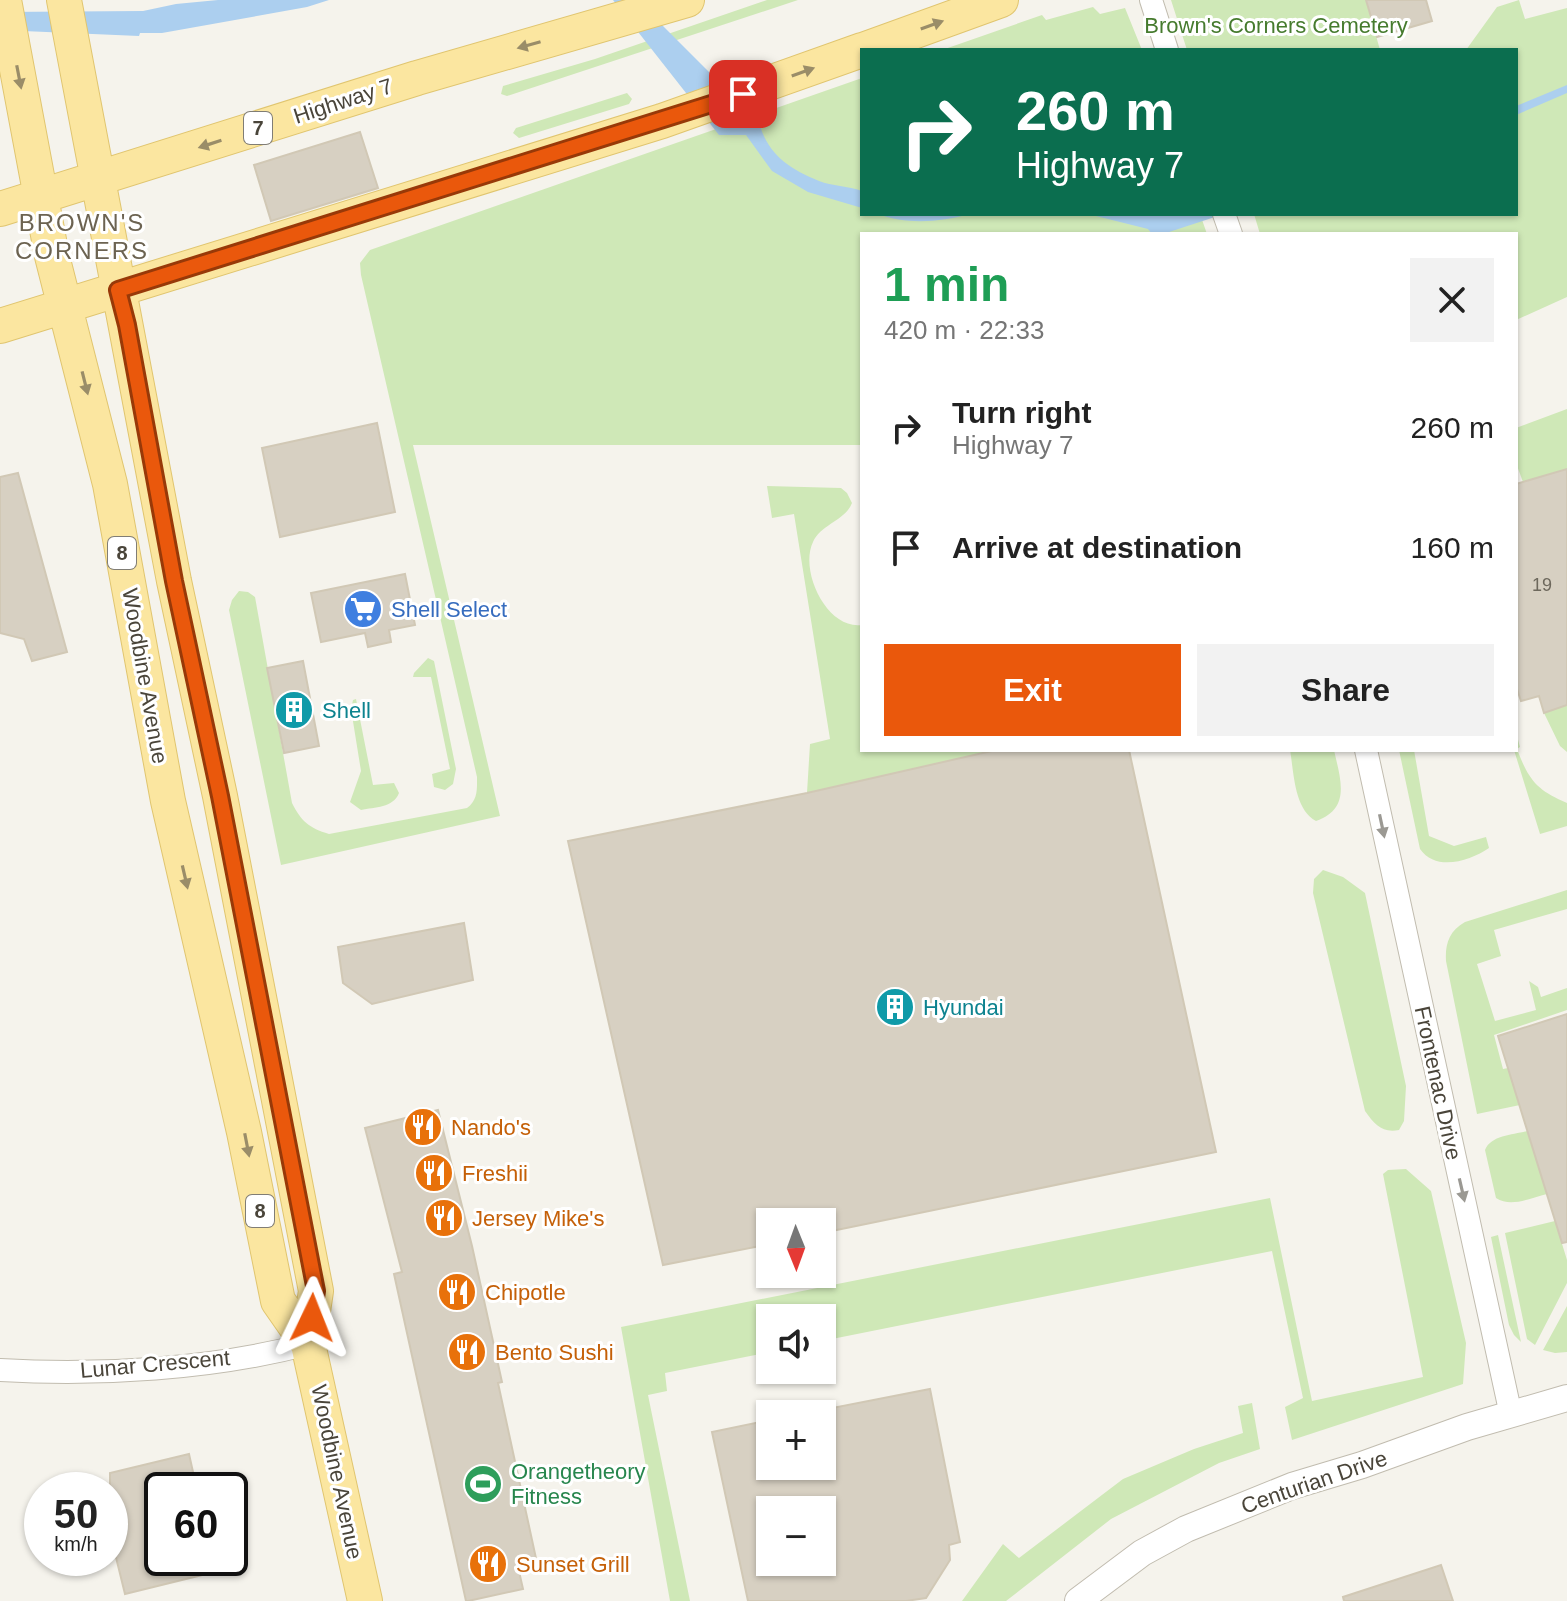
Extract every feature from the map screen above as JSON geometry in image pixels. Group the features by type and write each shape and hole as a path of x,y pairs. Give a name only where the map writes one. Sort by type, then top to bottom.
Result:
{"main road":[{"name":"Woodbine Avenue","path":"4,0 64,308 110,484 168,801 244,1132 278,1301 308,1344"},
{"name":"Woodbine Avenue","path":"64,0 174,581 220,796 316,1291 308,1344 365,1601"},
{"name":"Highway 7","path":"0,209 403,82 686,0"},
{"path":"869,48 1001,0"},
{"path":"0,326 662,121 860,51"}],"street":[{"path":"1151,0 1166,48"},
{"name":"Frontenac Drive","path":"1366,752 1511,1415"},
{"name":"Lunar Crescent","path":"0,1370 93,1371 157,1367 276,1352 308,1344"},
{"name":"Centurian Drive","path":"1078,1601 1142,1553 1186,1529 1292,1486 1362,1465 1467,1427 1567,1398"}],"green space":[{"path":"767,0 798,0 507,96 501,94 503,86 595,59"},
{"name":"Brown's Corners Cemetery","path":"1171,0 1366,0 1379,48 1186,48"},
{"path":"1519,0 1525,19 1567,8 1567,297 1518,319 1518,232 1259,232 1255,216 1518,216 1518,48 1467,48 1497,7"},
{"path":"1093,7 1100,14 1125,8 1141,48 948,48 1042,15 1046,20"},
{"path":"860,79 860,216 1201,216 1206,232 860,232 860,445 413,445 500,816 281,865 229,610 239,591 255,597 292,803 306,823 329,834 467,808 477,790 477,777 361,275 360,263 370,250"},
{"path":"627,93 632,99 629,104 519,138 513,133 516,128"},
{"path":"1567,409 1567,469 1523,482 1518,468 1518,427"},
{"path":"767,486 841,488 852,503 813,542 810,568 813,582 827,609 849,624 860,625 860,752 987,752 807,793 810,744 830,739 794,514 772,518"},
{"path":"428,658 434,661 456,769 453,784 445,790 434,787 432,774 450,769 431,677 413,677"},
{"path":"356,699 373,785 394,783 399,793 388,804 361,810 350,802 361,771 351,709"},
{"path":"1567,705 1567,752 1560,746 1544,713"},
{"path":"1518,751 1530,777 1541,789 1567,803 1567,826 1540,834 1515,752"},
{"path":"1290,752 1334,752 1341,792 1335,809 1316,821 1303,808"},
{"path":"1399,752 1414,752 1429,836 1454,846 1486,837 1489,848 1453,862 1435,860 1420,849"},
{"path":"1323,870 1343,877 1365,893 1406,1086 1404,1121 1399,1130 1379,1127 1365,1111 1313,893 1314,879"},
{"path":"1567,890 1567,909 1494,930 1501,956 1477,964 1495,1021 1536,1010 1529,981 1538,987 1541,997 1567,988 1567,1010 1494,1035 1503,1069 1508,1068 1520,1105 1477,1114 1446,961 1449,938 1465,922"},
{"path":"1527,1131 1547,1194 1521,1201 1502,1201 1496,1198 1485,1150 1497,1138"},
{"path":"1406,1169 1431,1191 1466,1343 1463,1384 1292,1440 1285,1407 1303,1398 1272,1251 836,1338 836,1304 756,1304 756,1355 665,1373 667,1391 648,1395 690,1601 670,1601 621,1327 817,1288 836,1288 836,1284 1270,1198 1312,1401 1423,1377 1383,1174 1388,1170"},
{"path":"1555,1221 1567,1260 1567,1283 1535,1345 1527,1339 1505,1233"},
{"path":"1498,1235 1521,1342 1509,1325 1491,1237"},
{"path":"1567,1306 1567,1352 1543,1350"},
{"path":"1252,1403 1260,1449 1219,1463 1111,1519 1006,1601 962,1601 1003,1544 1019,1558 1123,1479 1194,1449 1243,1433 1238,1406"}],"water":[{"path":"218,0 329,0 307,7 162,33 140,33 139,36 0,30 0,12 143,11"},
{"path":"613,0 637,0 759,122 768,143 781,159 819,181 860,191 860,207 808,192 772,171 746,135 719,135"},
{"path":"1567,85 1567,93 1518,114 1518,105"},
{"path":"885,216 961,216 924,221"},
{"path":"1096,216 1218,216 1169,232 1150,232"}],"building":[{"path":"1366,0 1426,0 1432,21 1377,37"},
{"path":"360,132 378,188 271,221 254,165"},
{"path":"377,423 395,512 280,537 262,448"},
{"path":"1567,469 1567,705 1544,713 1539,696 1521,701 1518,692 1518,483"},
{"path":"18,473 67,652 32,661 24,639 0,633 0,477"},
{"name":"Shell Select","path":"405,574 415,625 389,630 391,642 368,647 365,633 321,642 311,593"},
{"name":"Shell","path":"303,661 319,746 284,753 267,668"},
{"name":"Hyundai","path":"987,752 1129,752 1216,1152 836,1230 836,1208 756,1208 756,1247 663,1265 568,841 807,793"},
{"path":"464,923 473,980 372,1004 343,983 338,947"},
{"path":"1567,1014 1567,1242 1562,1243 1498,1036"},
{"path":"438,1110 502,1382 498,1383 537,1563 518,1567 523,1589 468,1601 394,1274 402,1272 365,1128"},
{"path":"930,1389 960,1542 949,1545 950,1560 926,1598 906,1601 748,1601 712,1432 756,1423 756,1480 836,1480 836,1407"},
{"path":"189,1454 193,1472 144,1472 144,1576 198,1576 125,1594 121,1576 128,1576 128,1472 114,1472"},
{"path":"1441,1565 1453,1601 1344,1601 1343,1597"}],"place":[{"name":"Shell Select","path":"363,609"},
{"name":"Shell","path":"294,710"},
{"name":"Hyundai","path":"895,1007"},
{"name":"Nando's","path":"423,1127"},
{"name":"Freshii","path":"434,1173"},
{"name":"Jersey Mike's","path":"444,1218"},
{"name":"Chipotle","path":"457,1292"},
{"name":"Bento Sushi","path":"467,1352"},
{"name":"Orangetheory Fitness","path":"483,1484"},
{"name":"Sunset Grill","path":"488,1564"}],"district":[{"name":"BROWN'S CORNERS","path":"82,236"}],"route":[{"path":"312,1318 316,1291 118,290 743,94"}]}
